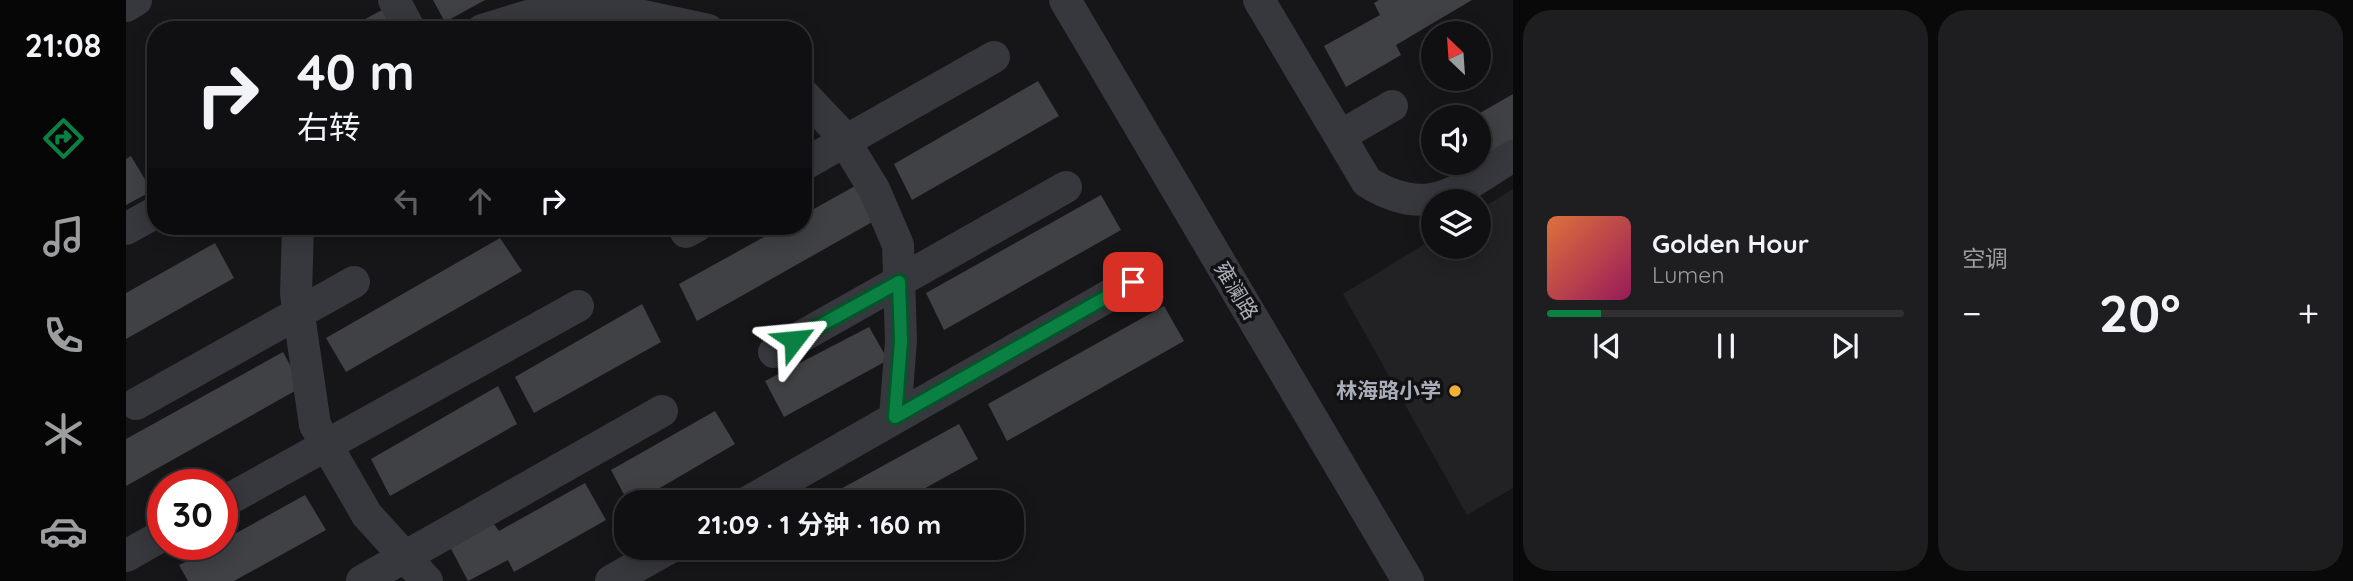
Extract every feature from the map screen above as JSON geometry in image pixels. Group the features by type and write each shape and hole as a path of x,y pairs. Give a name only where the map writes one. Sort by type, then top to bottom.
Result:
{"street":[{"path":"126,6 136,0"},
{"path":"394,0 405,21"},
{"path":"498,21 535,0"},
{"path":"1259,0 1367,182 1390,195 1417,202 1444,197 1513,156"},
{"name":"雍澜路","path":"1074,4 1408,581"},
{"path":"512,21 551,9 616,10 667,21"},
{"path":"812,160 994,57"},
{"path":"812,104 845,142 874,189 898,245 901,341 895,417"},
{"path":"1340,136 1392,106"},
{"path":"774,352 1066,187"},
{"path":"126,229 147,217"},
{"path":"298,235 296,294 315,425 367,515 426,581"},
{"path":"136,404 354,282"},
{"path":"769,490 1133,282"},
{"path":"238,494 578,306"},
{"path":"362,581 662,411"},
{"path":"126,556 147,544"},
{"path":"611,581 648,560"}],"shaded area":[{"name":"林海路小学","path":"1513,189 1513,488 1467,515 1343,294 1421,246 1421,259 1491,259 1491,203"}],"building":[{"path":"433,0 485,0 447,21"},
{"path":"1379,0 1472,0 1437,21 1421,21 1421,30 1396,45 1401,55 1346,87 1324,46 1380,15 1374,3"},
{"path":"382,10 388,21 362,21"},
{"path":"1038,81 1059,116 912,200 894,164"},
{"path":"1513,94 1513,141 1491,154 1491,107"},
{"path":"131,156 147,183 147,194 126,205 126,159"},
{"path":"855,186 874,221 697,321 679,284 768,235 812,235 812,210"},
{"path":"1101,195 1121,230 944,330 926,293"},
{"path":"500,238 522,271 346,372 326,338"},
{"path":"215,243 234,278 126,339 126,293"},
{"path":"642,304 661,342 534,413 515,377"},
{"path":"1164,306 1184,341 1007,441 988,404"},
{"path":"869,327 888,360 784,417 765,381"},
{"path":"283,352 302,387 156,469 147,469 147,474 126,486 126,439"},
{"path":"498,386 517,424 390,496 371,459"},
{"path":"715,411 735,444 656,490 622,490 611,470"},
{"path":"959,424 978,459 922,490 839,490"},
{"path":"585,483 606,520 514,572 508,560 468,581 450,547 493,523 499,531"},
{"path":"305,495 326,530 234,581 188,581 179,565 189,560 238,560 238,532"}],"place":[{"name":"林海路小学","path":"1455,391"}],"route":[{"path":"794,340 899,282 901,341 895,417 1133,282"}]}
